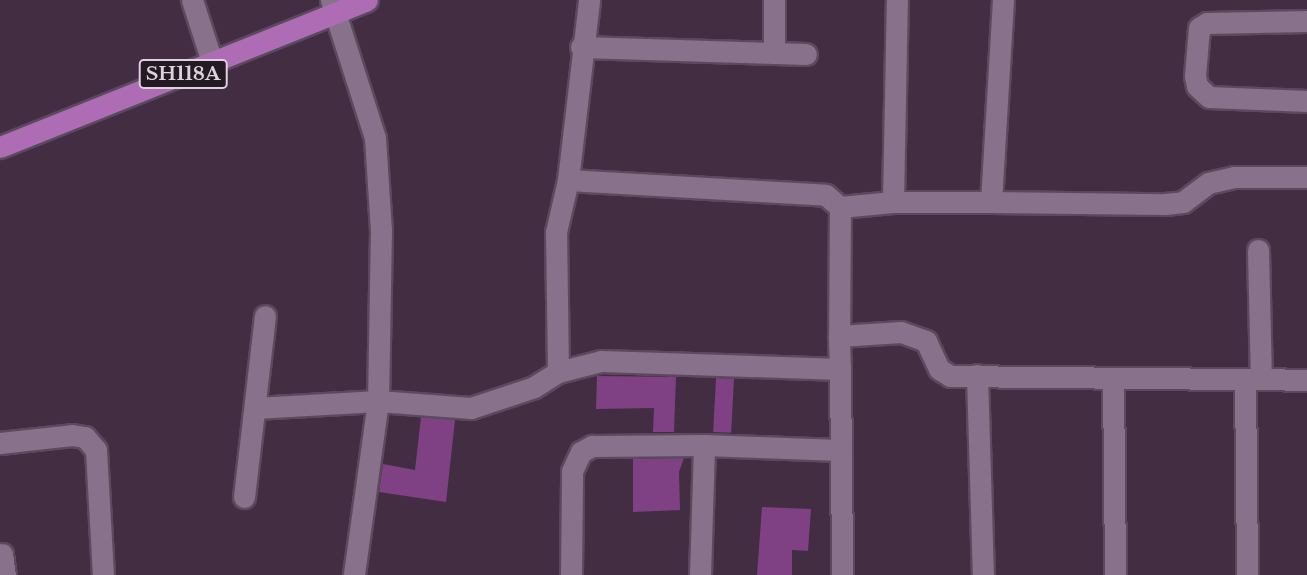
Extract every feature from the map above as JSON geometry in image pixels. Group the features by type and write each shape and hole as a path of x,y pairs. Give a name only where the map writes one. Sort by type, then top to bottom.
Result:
{"main road":[{"name":"SH118A","path":"0,147 212,62 332,7 367,0"}],"street":[{"path":"192,0 212,62"},
{"path":"558,372 556,232 568,180 581,47 589,0"},
{"path":"774,0 774,53"},
{"path":"893,202 897,0"},
{"path":"991,202 1003,0"},
{"path":"332,7 374,138 381,230 378,401 354,575"},
{"path":"1307,21 1207,23 1199,28 1195,76 1197,86 1209,97 1307,101"},
{"path":"581,47 806,54"},
{"path":"839,207 893,202 1165,204 1182,202 1208,183 1234,177 1307,177"},
{"path":"568,180 811,191 826,195 839,207 842,575"},
{"path":"1247,575 1258,250"},
{"path":"244,497 265,316"},
{"path":"839,335 915,334 926,341 939,369 950,376 977,374 1113,379 1307,380"},
{"path":"255,408 378,401 451,410 534,387 558,372 601,361 840,369"},
{"path":"977,374 983,575"},
{"path":"1113,379 1115,575"},
{"path":"0,443 72,435 85,437 96,450 103,575"},
{"path":"571,575 572,471 581,452 605,443 841,450"},
{"path":"700,575 704,444"}],"building":[{"path":"597,376 676,377 674,432 653,432 654,408 596,409"},
{"path":"716,378 734,379 731,433 713,432"},
{"path":"421,417 455,420 446,502 379,492 383,464 415,470"},
{"path":"684,458 679,472 680,510 633,512 633,459"},
{"path":"762,507 811,509 808,551 792,550 792,575 757,575"}]}
